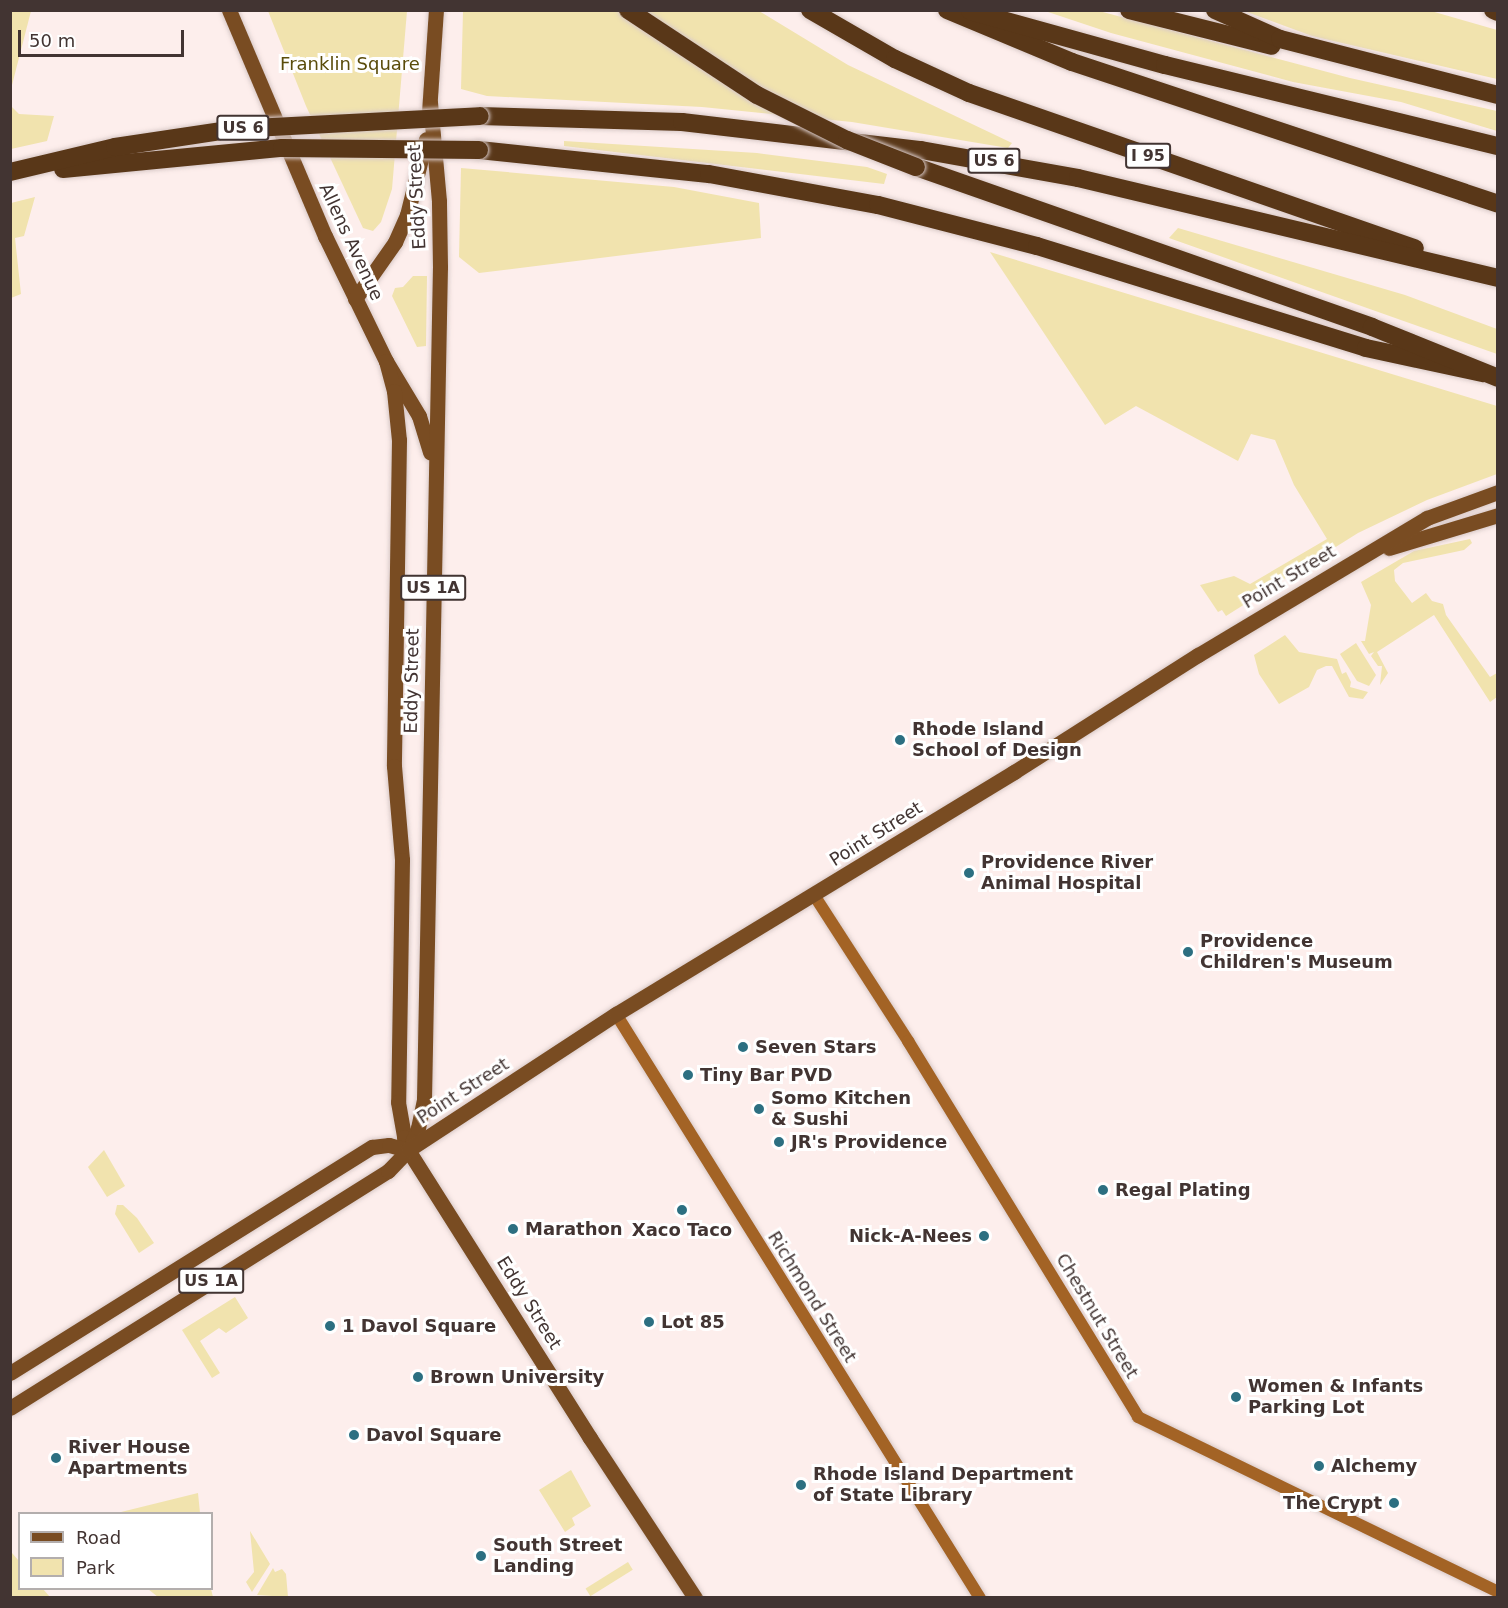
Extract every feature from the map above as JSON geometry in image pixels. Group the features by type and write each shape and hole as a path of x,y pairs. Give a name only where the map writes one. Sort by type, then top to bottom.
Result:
{"highway":[{"path":"628,10 736,83 847,140 1144,248 1372,327 1490,375"},
{"name":"I 95","path":"810,10 904,63 1007,107 1497,277"},
{"path":"947,10 1072,62 1497,204"},
{"path":"968,10 1165,66 1497,146"},
{"path":"1130,10 1240,40 1348,59 1497,94"},
{"path":"1215,10 1249,28 1348,59"},
{"path":"1493,10 1497,12"},
{"name":"US 6","path":"10,174 116,147 224,130 376,118 480,116 702,124 940,153 1097,182 1497,277"},
{"path":"10,174 246,150 369,147 479,150 594,160 765,183 933,218 1134,276 1366,348 1490,375"}],"main road":[{"name":"Allens Avenue","path":"229,10 294,167 386,361 426,433 434,488"},
{"name":"Eddy Street","path":"356,299 395,242 413,201 424,151 430,103 435,10"},
{"name":"Eddy Street","path":"408,1150 418,1128 424,1099 440,239 430,103"},
{"name":"Eddy Street","path":"386,361 399,431 394,766 402,860 398,1102 408,1150 695,1598"},
{"name":"Point Street","path":"10,1408 388,1171 408,1150 616,1014 814,895 1198,655 1427,518 1497,492"},
{"name":"Point Street","path":"1366,555 1497,515"},
{"name":"US 1A","path":"10,1373 372,1147 389,1145 408,1150"}],"street":[{"name":"Chestnut Street","path":"814,895 908,1041 1138,1417 1497,1592"},
{"name":"Richmond Street","path":"616,1014 980,1598"}],"green space":[{"path":"10,11 31,11 11,89"},
{"name":"Franklin Square","path":"268,11 407,11 392,189 381,222 373,231 363,228 306,106"},
{"path":"463,11 759,11 848,65 1012,143 1008,148 852,122 702,107 487,96 461,89"},
{"path":"1045,11 1099,11 1350,78 1497,111 1497,131 1401,102 1293,82 1111,33"},
{"path":"1244,11 1431,11 1497,30 1497,79 1312,36"},
{"path":"10,105 19,114 54,116 47,141 11,149"},
{"path":"564,141 757,153 867,167 887,174 884,184 564,146"},
{"path":"461,168 674,187 759,203 761,238 479,273 459,257"},
{"path":"35,197 24,236 15,238 21,294 11,298 11,203"},
{"path":"1178,228 1405,295 1497,329 1497,354 1169,238"},
{"path":"990,252 1497,406 1497,474 1427,500 1358,533 1226,616 1222,610 1218,612 1200,585 1234,576 1250,584 1327,539 1294,485 1275,440 1251,434 1238,461 1136,406 1105,425"},
{"path":"413,276 427,276 426,346 417,347 392,296 395,288 403,287"},
{"path":"1470,539 1472,543 1464,550 1403,563 1394,570 1395,581 1412,603 1426,593 1432,601 1443,604 1446,615 1490,677 1497,673 1497,697 1490,702 1434,615 1377,652 1388,673 1380,685 1382,666 1378,666 1371,656 1374,652 1369,654 1361,641 1365,641 1371,605 1361,582 1414,551"},
{"path":"1285,635 1299,652 1337,659 1342,674 1346,672 1351,682 1350,687 1368,692 1363,699 1349,697 1332,666 1326,666 1317,670 1309,687 1279,704 1259,674 1254,655"},
{"path":"1356,643 1376,675 1369,686 1357,681 1340,654"},
{"path":"104,1150 125,1186 107,1197 88,1167"},
{"path":"117,1205 123,1205 137,1218 154,1243 139,1253 115,1214"},
{"path":"235,1297 248,1318 226,1333 219,1328 200,1341 220,1373 212,1378 182,1330"},
{"path":"571,1470 591,1506 572,1518 575,1525 565,1532 539,1490"},
{"path":"198,1493 200,1512 121,1512"},
{"path":"250,1531 270,1564 252,1592 246,1582 254,1572"},
{"path":"12,1553 18,1560 18,1590 44,1590 50,1597 11,1597"},
{"path":"628,1562 633,1570 590,1596 586,1588"},
{"path":"273,1568 275,1572 282,1569 286,1574 288,1597 257,1595"},
{"path":"149,1590 211,1590 213,1597 158,1597"}],"place":[{"name":"Rhode Island School of Design","path":"900,740"},
{"name":"Providence River Animal Hospital","path":"969,873"},
{"name":"Providence Children's Museum","path":"1188,952"},
{"name":"Seven Stars","path":"743,1047"},
{"name":"Tiny Bar PVD","path":"688,1075"},
{"name":"Somo Kitchen & Sushi","path":"759,1109"},
{"name":"JR's Providence","path":"779,1142"},
{"name":"Regal Plating","path":"1103,1190"},
{"name":"Xaco Taco","path":"682,1210"},
{"name":"Marathon","path":"513,1229"},
{"name":"Nick-A-Nees","path":"984,1236"},
{"name":"Lot 85","path":"649,1322"},
{"name":"1 Davol Square","path":"330,1326"},
{"name":"Brown University","path":"418,1377"},
{"name":"Women & Infants Parking Lot","path":"1236,1397"},
{"name":"Davol Square","path":"354,1435"},
{"name":"River House Apartments","path":"56,1458"},
{"name":"Alchemy","path":"1319,1466"},
{"name":"Rhode Island Department of State Library","path":"801,1485"},
{"name":"The Crypt","path":"1394,1503"},
{"name":"South Street Landing","path":"481,1556"}]}
